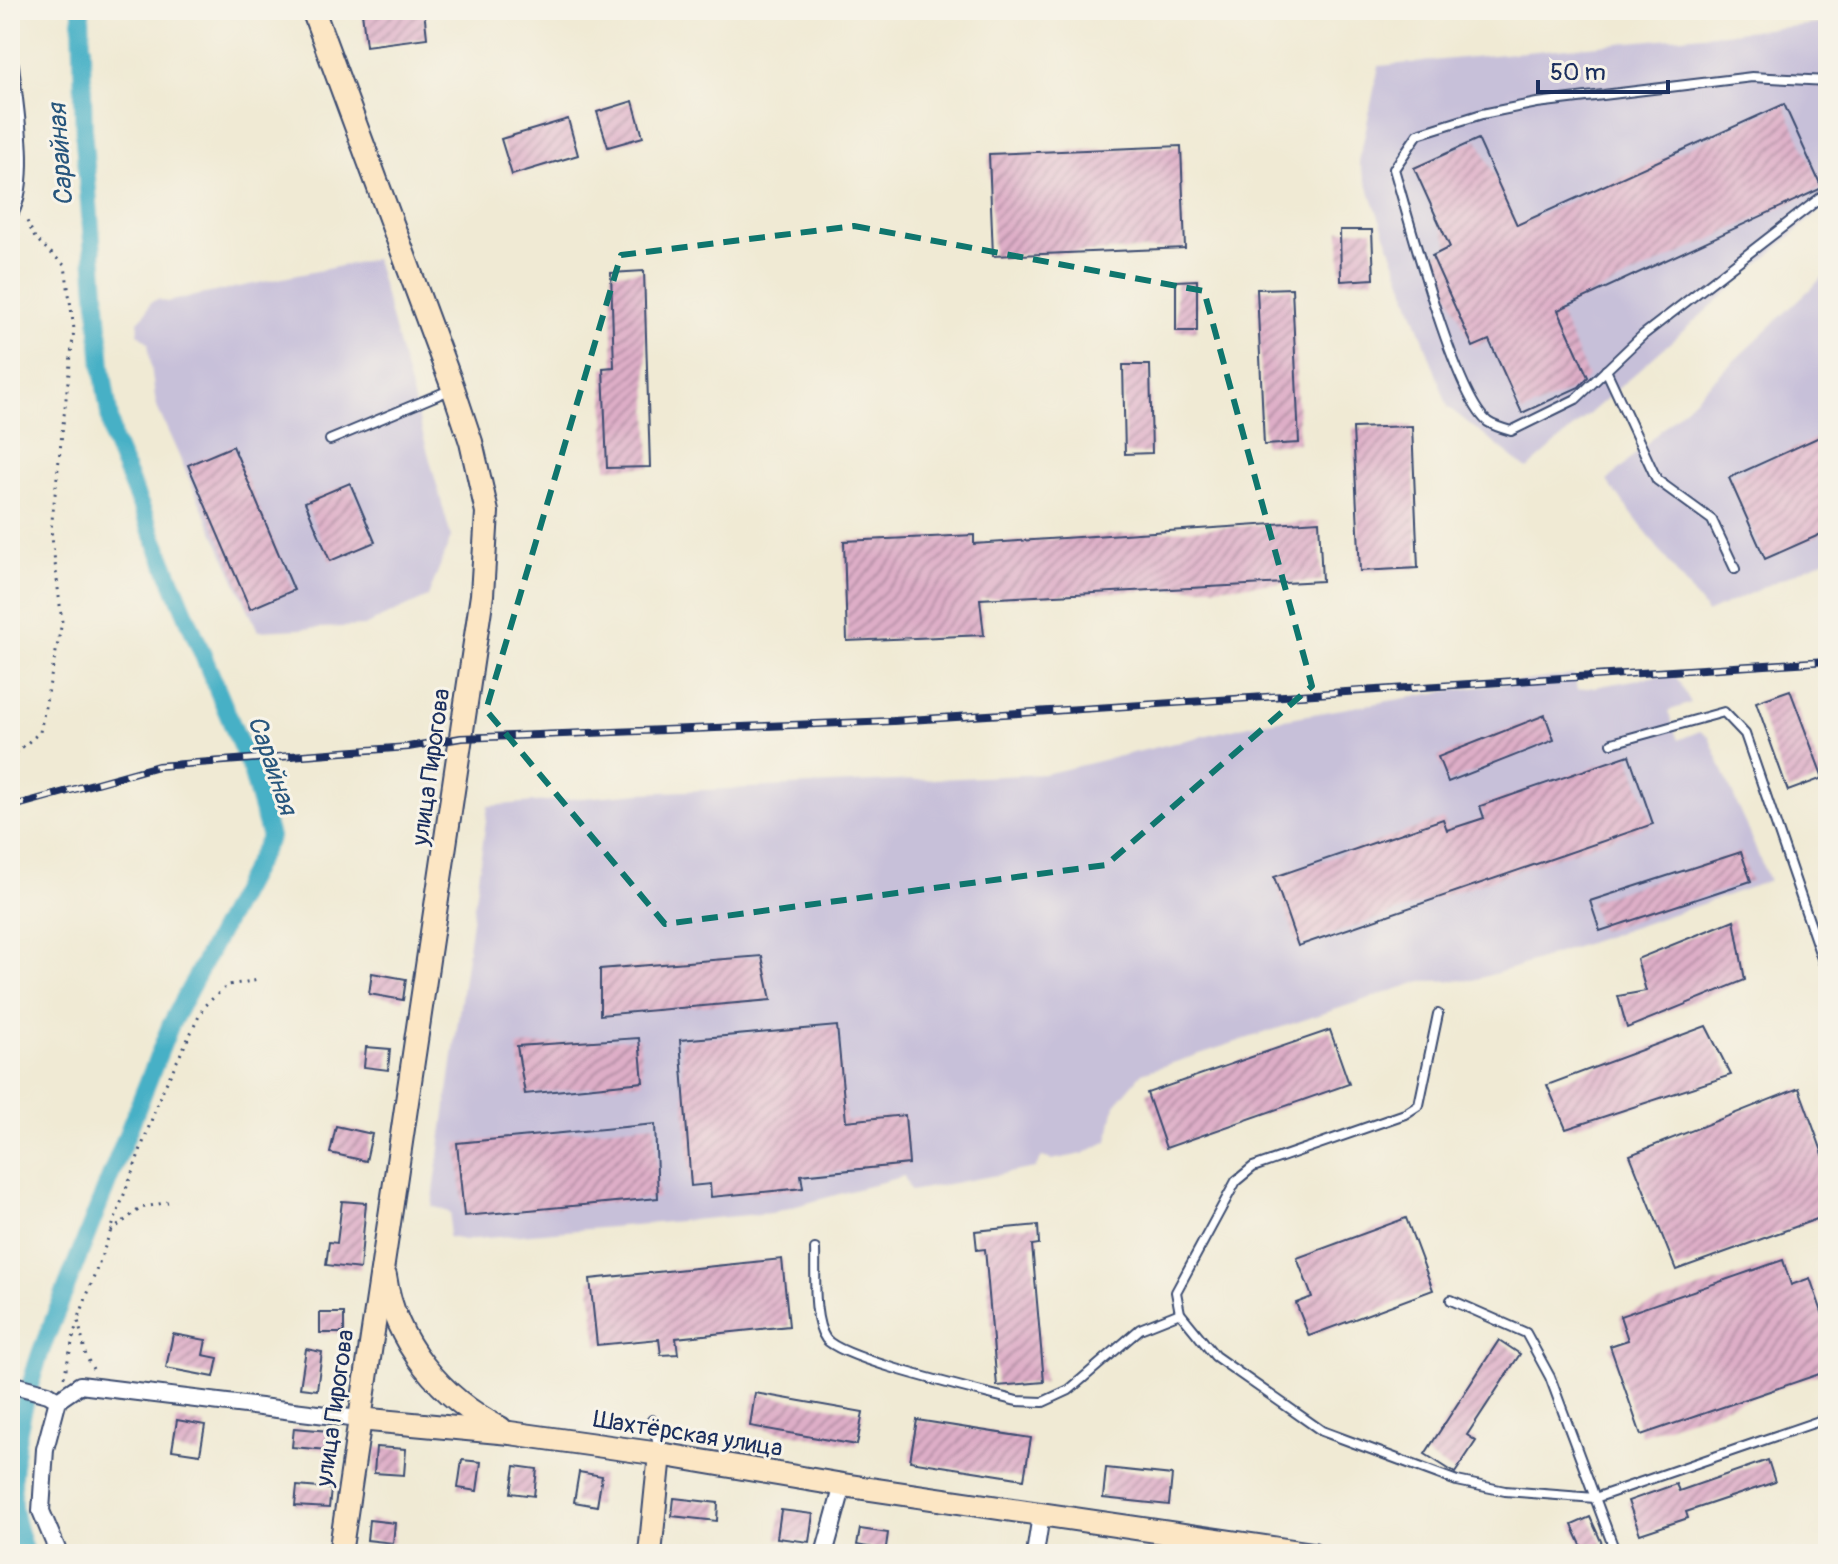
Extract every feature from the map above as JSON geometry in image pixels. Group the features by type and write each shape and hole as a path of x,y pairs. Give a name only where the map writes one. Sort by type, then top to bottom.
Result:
{"main road":[{"name":"улица Пирогова","path":"313,10 453,388 471,442 487,512 482,595 340,1554"},
{"path":"383,1259 392,1307 414,1352 454,1398 485,1421 510,1433"},
{"name":"Шахтёрская улица","path":"359,1419 510,1433 660,1454 843,1485 1313,1554"},
{"path":"650,1554 660,1454"}],"street":[{"path":"10,65 19,175 13,206"},
{"path":"14,1385 53,1397 45,1449 41,1511 59,1554"},
{"name":"Шахтёрская улица","path":"53,1397 80,1385 359,1419"},
{"path":"824,1554 843,1485"},
{"path":"1035,1554 1041,1515"}],"lane":[{"path":"1828,81 1752,77 1552,101 1482,114 1418,134 1394,169 1422,267 1465,391 1487,422 1511,431 1576,399 1643,335 1828,192"},
{"path":"1606,370 1657,480 1712,520 1735,569"},
{"path":"330,440 453,388"},
{"path":"1612,743 1724,712 1745,734 1828,976"},
{"path":"1438,1014 1419,1105 1405,1114 1253,1167 1236,1181 1176,1292 1180,1313 1215,1356 1322,1431 1457,1481 1505,1491 1595,1498 1825,1419"},
{"path":"815,1249 818,1323 827,1341 862,1359 1017,1401 1043,1402 1069,1390 1140,1329 1180,1313"},
{"path":"1451,1300 1526,1333 1550,1377 1616,1554"},
{"path":"652,1420 660,1454"}],"path":[{"path":"10,758 40,732 62,622 51,529 74,329 65,266 35,238 13,206"},
{"path":"53,1397 108,1233 161,1094 204,1006 228,985 259,980"},
{"path":"108,1233 141,1208 168,1202"},
{"path":"78,1320 86,1356 106,1389"}],"highlighted area":[{"path":"854,226 1204,291 1312,686 1106,865 665,924 486,710 621,255"}],"shaded area":[{"path":"1828,23 1828,203 1527,469 1448,407 1359,162 1379,66"},
{"path":"375,259 451,537 428,597 364,626 258,631 156,405 148,342 138,334 138,321 151,302 158,299 166,302"},
{"path":"1828,272 1828,558 1707,613 1607,481"},
{"path":"1674,673 1691,703 1668,711 1678,740 1700,731 1709,737 1769,881 1514,968 1473,980 1422,981 1142,1073 1115,1105 1108,1141 1083,1154 1052,1160 1042,1157 1035,1168 910,1191 904,1176 771,1213 464,1240 448,1237 451,1213 432,1206 488,806 641,793 1045,774 1249,725 1447,691 1574,675 1577,690"}],"building":[{"path":"424,10 427,38 366,46 362,12"},
{"path":"633,101 643,137 608,147 597,112"},
{"path":"1784,104 1822,188 1558,310 1588,377 1579,387 1522,413 1489,340 1473,347 1432,256 1450,247 1414,168 1478,139 1517,225"},
{"path":"568,119 578,155 512,175 501,139"},
{"path":"1181,146 1185,248 993,256 989,154"},
{"path":"1340,230 1372,230 1374,279 1341,281"},
{"path":"644,271 650,467 607,468 603,368 614,367 611,273"},
{"path":"1197,280 1197,331 1176,331 1176,281"},
{"path":"1292,288 1299,443 1264,445 1257,289"},
{"path":"1123,365 1150,365 1152,453 1125,454"},
{"path":"1412,426 1418,568 1360,571 1353,428"},
{"path":"1828,433 1828,531 1765,559 1729,478"},
{"path":"233,446 294,590 250,609 188,465"},
{"path":"350,483 375,542 330,561 305,502"},
{"path":"1319,521 1322,581 980,599 984,635 847,641 844,541 974,535 974,544"},
{"path":"1790,690 1823,778 1788,791 1756,702"},
{"path":"1545,715 1554,740 1448,782 1438,757"},
{"path":"1629,755 1653,824 1298,946 1274,877 1443,819 1447,830 1484,818 1480,806"},
{"path":"1741,852 1751,881 1600,931 1590,901"},
{"path":"1734,920 1745,980 1627,1028 1618,996 1646,991 1637,959"},
{"path":"762,956 771,1000 600,1015 600,969"},
{"path":"372,973 406,979 403,1000 369,994"},
{"path":"837,1026 846,1121 905,1115 909,1164 801,1175 803,1188 711,1197 710,1184 691,1186 680,1040"},
{"path":"1706,1026 1731,1075 1566,1129 1547,1085"},
{"path":"1330,1030 1349,1084 1166,1148 1147,1093"},
{"path":"639,1038 643,1082 525,1094 517,1046"},
{"path":"366,1047 390,1049 388,1070 364,1067"},
{"path":"1799,1088 1828,1168 1828,1215 1676,1270 1630,1155"},
{"path":"655,1124 658,1198 464,1216 457,1143"},
{"path":"336,1126 372,1134 366,1161 330,1153"},
{"path":"342,1201 366,1203 360,1269 326,1265 329,1242 337,1243"},
{"path":"1406,1218 1433,1290 1309,1336 1296,1303 1312,1297 1297,1258"},
{"path":"1038,1225 1039,1244 1032,1245 1044,1382 997,1386 985,1249 977,1250 975,1231"},
{"path":"782,1259 789,1326 676,1338 678,1354 661,1355 659,1339 597,1345 590,1279"},
{"path":"1783,1260 1791,1285 1810,1278 1828,1329 1828,1371 1641,1435 1610,1346 1628,1340 1620,1316"},
{"path":"320,1313 344,1313 344,1333 320,1333"},
{"path":"173,1334 206,1340 203,1355 218,1358 214,1377 166,1368"},
{"path":"1499,1340 1520,1354 1467,1435 1476,1441 1455,1473 1425,1454"},
{"path":"306,1349 322,1352 317,1390 300,1388"},
{"path":"755,1393 863,1412 857,1445 750,1426"},
{"path":"177,1420 205,1425 200,1454 172,1450"},
{"path":"917,1420 1031,1438 1024,1479 910,1461"},
{"path":"294,1428 329,1431 328,1450 292,1447"},
{"path":"376,1447 406,1449 404,1475 374,1473"},
{"path":"462,1460 481,1462 477,1491 458,1488"},
{"path":"1768,1460 1775,1482 1686,1512 1688,1518 1640,1534 1628,1501 1676,1484 1679,1491"},
{"path":"515,1466 537,1469 534,1496 511,1493"},
{"path":"1106,1468 1172,1475 1169,1505 1103,1498"},
{"path":"579,1472 602,1476 597,1506 574,1502"},
{"path":"297,1486 331,1489 329,1508 295,1506"},
{"path":"674,1498 718,1503 717,1521 672,1516"},
{"path":"781,1510 813,1514 809,1542 777,1538"},
{"path":"1590,1517 1605,1550 1597,1554 1585,1554 1572,1525"},
{"path":"369,1520 395,1523 393,1543 367,1540"},
{"path":"860,1529 888,1533 885,1554 857,1545"}],"waterway":[{"name":"Сарайная","path":"25,1554 14,1511 14,1465 24,1408 41,1351 170,1026 270,837 251,770 113,440 102,367 84,140 81,10"}],"railway":[{"path":"10,807 158,766 408,747 461,738 893,721 1828,661"}]}
